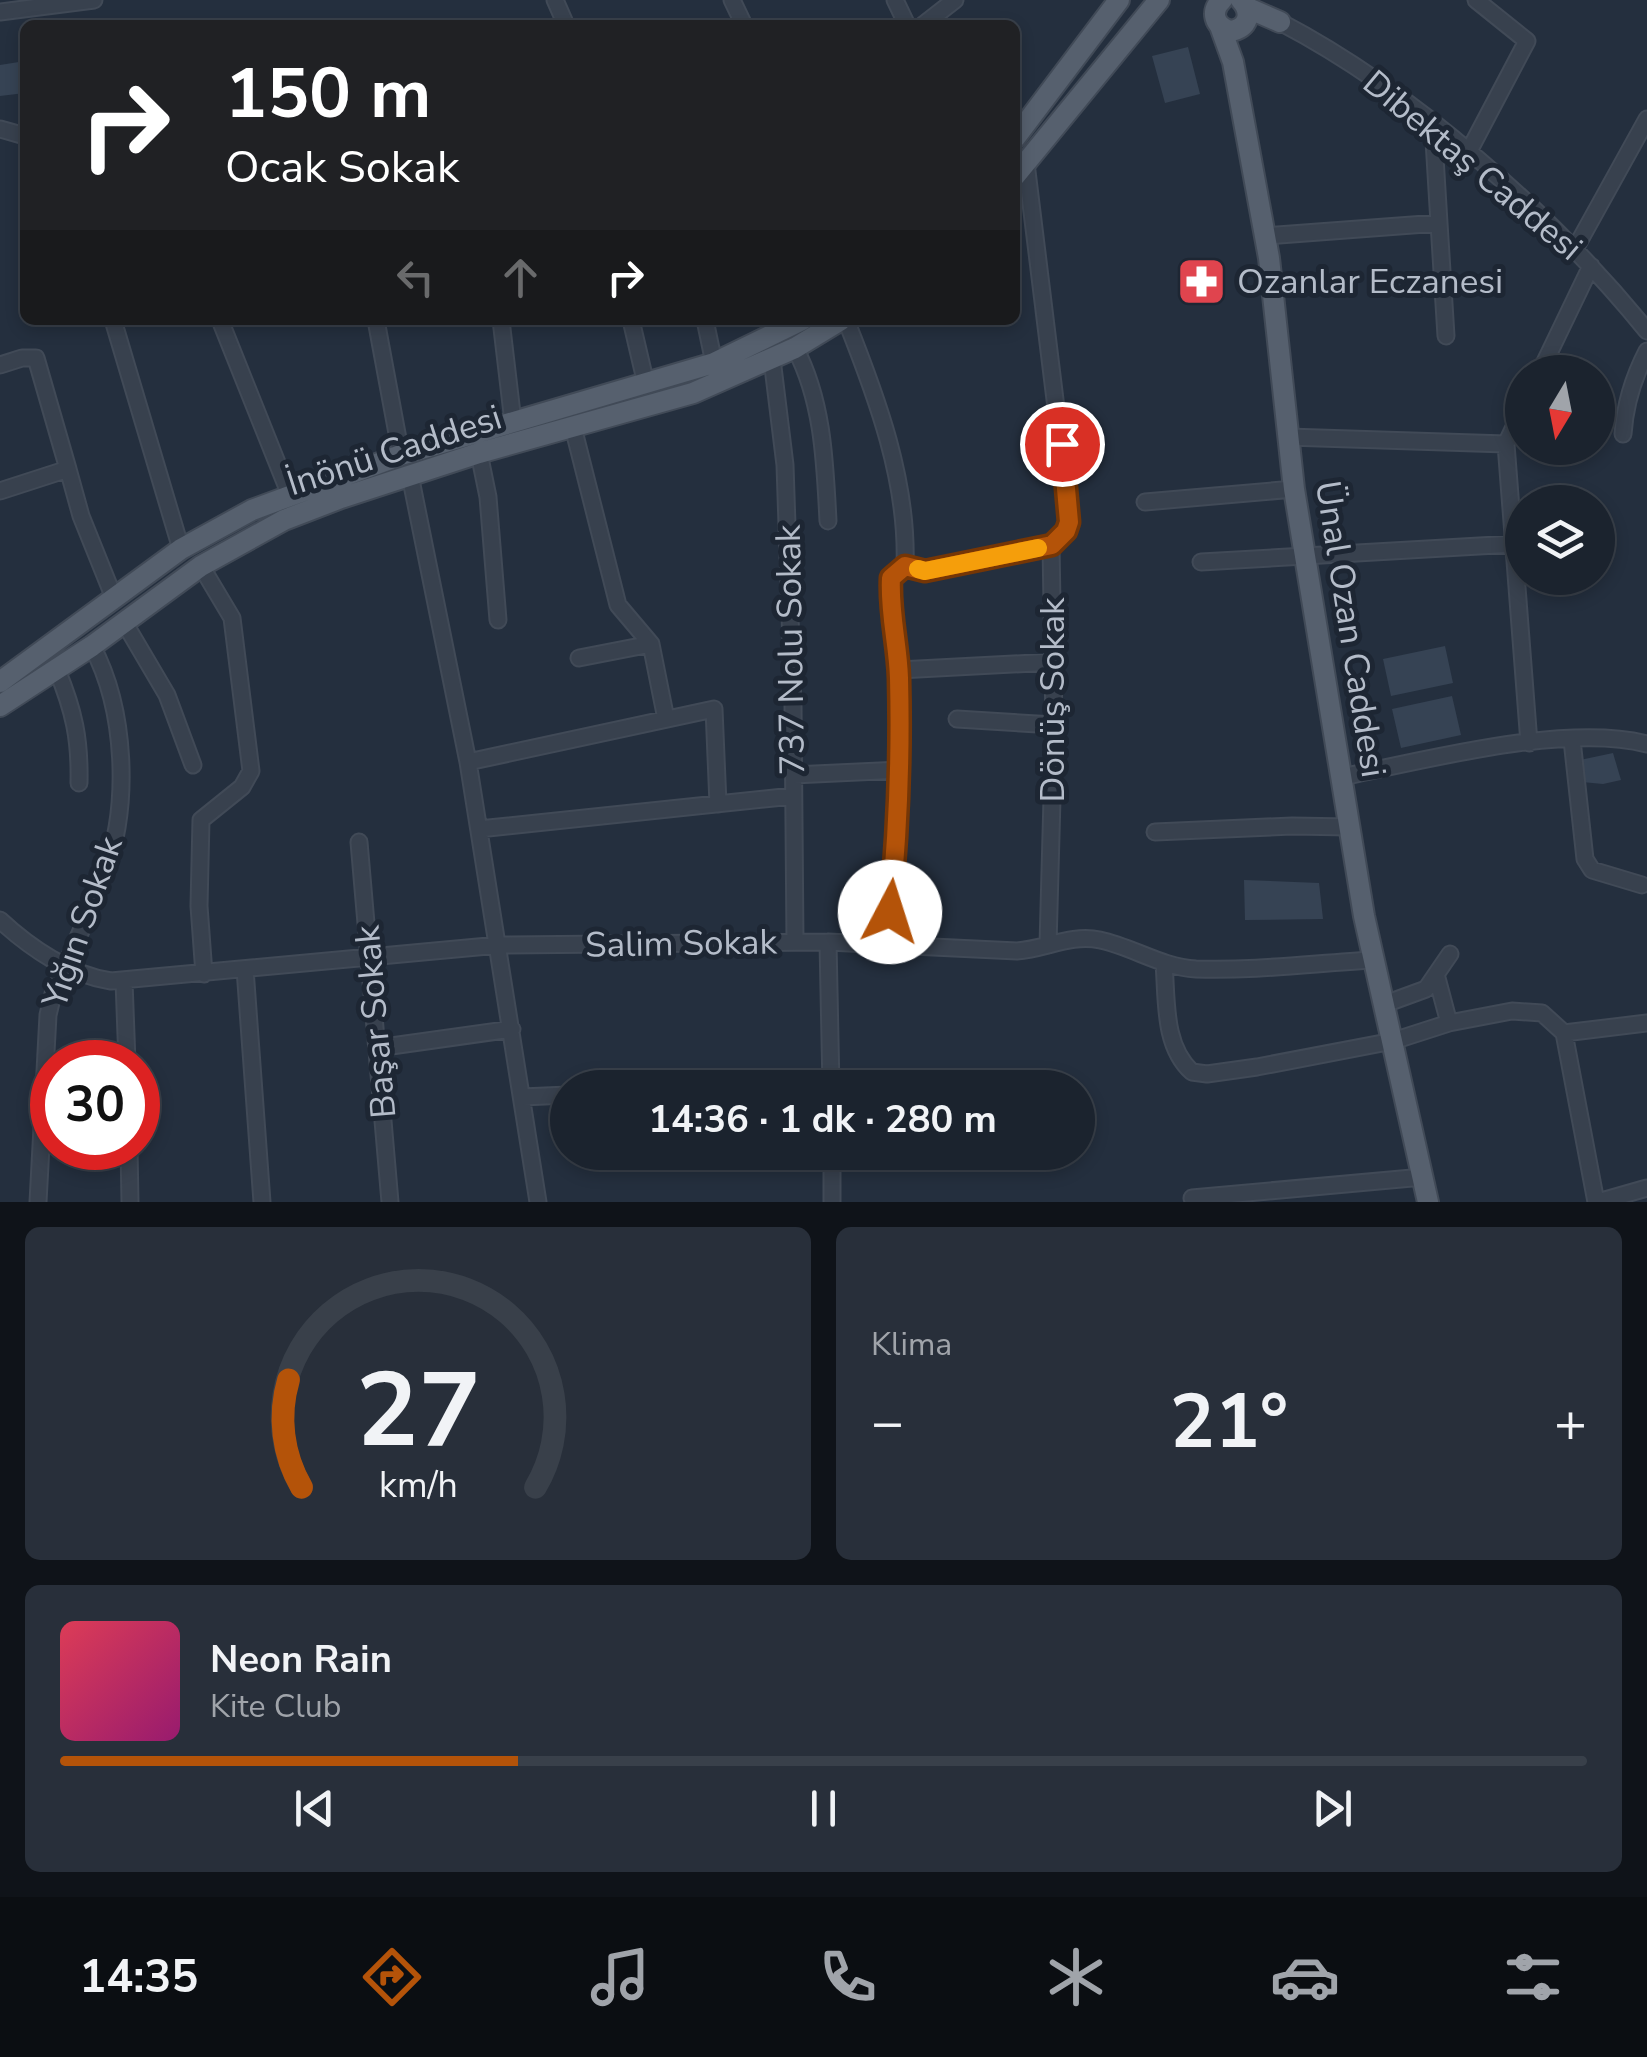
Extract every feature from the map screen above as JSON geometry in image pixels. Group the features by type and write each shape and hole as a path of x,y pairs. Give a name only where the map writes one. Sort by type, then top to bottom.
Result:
{"main road":[{"path":"1020,131 1119,0"},
{"path":"1021,170 1159,0"},
{"path":"1230,12 1280,22"},
{"name":"Ünal Ozan Caddesi","path":"1230,12 1234,62 1265,236 1304,558 1374,960 1428,1202"},
{"name":"İnönü Caddesi","path":"0,706 92,646 201,566 284,520 513,422 714,362 792,325"},
{"name":"İnönü Caddesi","path":"0,682 181,549 238,517 290,495 405,465 479,454 693,393 772,359 835,325"}],"street":[{"path":"0,12 94,0"},
{"path":"929,20 955,0"},
{"path":"1468,153 1527,41 1476,0"},
{"name":"Dibektaş Caddesi","path":"1280,22 1336,52 1468,153 1575,249 1647,331"},
{"path":"1575,249 1647,118"},
{"path":"1433,124 1446,336"},
{"name":"Dönüş Sokak","path":"1021,170 1069,514 1068,528 1052,545 1054,725 1048,945"},
{"path":"1265,236 1439,222"},
{"path":"1548,355 1592,266"},
{"path":"114,325 181,549"},
{"path":"222,325 290,495"},
{"path":"377,325 468,762 500,944 538,1202"},
{"path":"502,325 513,422"},
{"path":"631,325 646,384"},
{"path":"706,325 714,362"},
{"path":"846,325 886,432 906,525 905,566 891,578 890,596 899,670 901,770 887,945"},
{"path":"795,348 810,376 817,405 828,521"},
{"path":"1623,434 1635,375 1647,351"},
{"path":"0,365 36,358 80,516 114,598"},
{"name":"737 Nolu Sokak","path":"772,359 785,466 794,942"},
{"path":"573,427 618,605 652,644 666,720"},
{"path":"1288,437 1505,444"},
{"path":"479,454 488,498 498,620"},
{"path":"0,491 68,469"},
{"path":"1146,502 1294,489"},
{"path":"905,566 925,571 1052,545"},
{"path":"1201,562 1505,545"},
{"path":"201,566 232,618 251,761 251,771 242,787 201,820 199,906 204,974"},
{"path":"1518,595 1529,743"},
{"path":"124,622 167,695 194,765"},
{"path":"579,658 652,644"},
{"name":"Yığın Sokak","path":"38,1202 48,1015 105,872 116,830 120,758 117,721 111,686 92,646"},
{"path":"899,670 1053,662"},
{"path":"57,670 80,739 79,783"},
{"path":"468,762 714,709 718,804"},
{"path":"957,719 1054,725"},
{"path":"1572,740 1584,859 1592,870 1642,884"},
{"path":"1342,777 1529,743 1572,740 1647,744"},
{"path":"793,775 901,770"},
{"path":"480,828 794,796"},
{"path":"1155,832 1350,827"},
{"name":"Başar Sokak","path":"359,842 390,1202"},
{"name":"Salim Sokak","path":"0,920 28,943 92,978 124,981 500,944 828,942 1016,951 1073,937 1100,940 1164,964 1196,968 1374,960"},
{"path":"828,942 830,1070"},
{"path":"1385,1004 1421,993 1437,978 1450,954"},
{"path":"1164,964 1167,1018 1176,1050 1192,1072 1207,1074 1257,1067 1393,1041 1449,1023 1512,1011 1531,1011 1550,1018 1564,1034 1597,1202 1647,1188"},
{"path":"245,969 262,1202"},
{"path":"1437,978 1449,1023"},
{"path":"124,981 125,1040"},
{"path":"1564,1034 1647,1023"},
{"path":"377,1048 512,1030"},
{"path":"522,1096 550,1095"},
{"path":"129,1170 130,1202"},
{"path":"832,1170 832,1202"},
{"path":"1192,1198 1423,1177"}],"building":[{"path":"1188,47 1200,94 1165,103 1152,56"},
{"path":"20,62 20,94 0,96 0,65"},
{"path":"1445,646 1453,683 1391,696 1383,659"},
{"path":"1452,696 1461,735 1401,748 1392,709"},
{"path":"1613,753 1621,780 1603,784 1582,782 1580,760"},
{"path":"1244,880 1319,883 1323,919 1245,920"}],"slow traffic":[{"path":"918,569 925,571 1038,548"}],"place":[{"name":"Ozanlar Eczanesi","path":"1202,281"}],"route":[{"path":"890,912 901,760 891,578 905,566 925,571 1052,545 1069,522 1062,444"}]}
